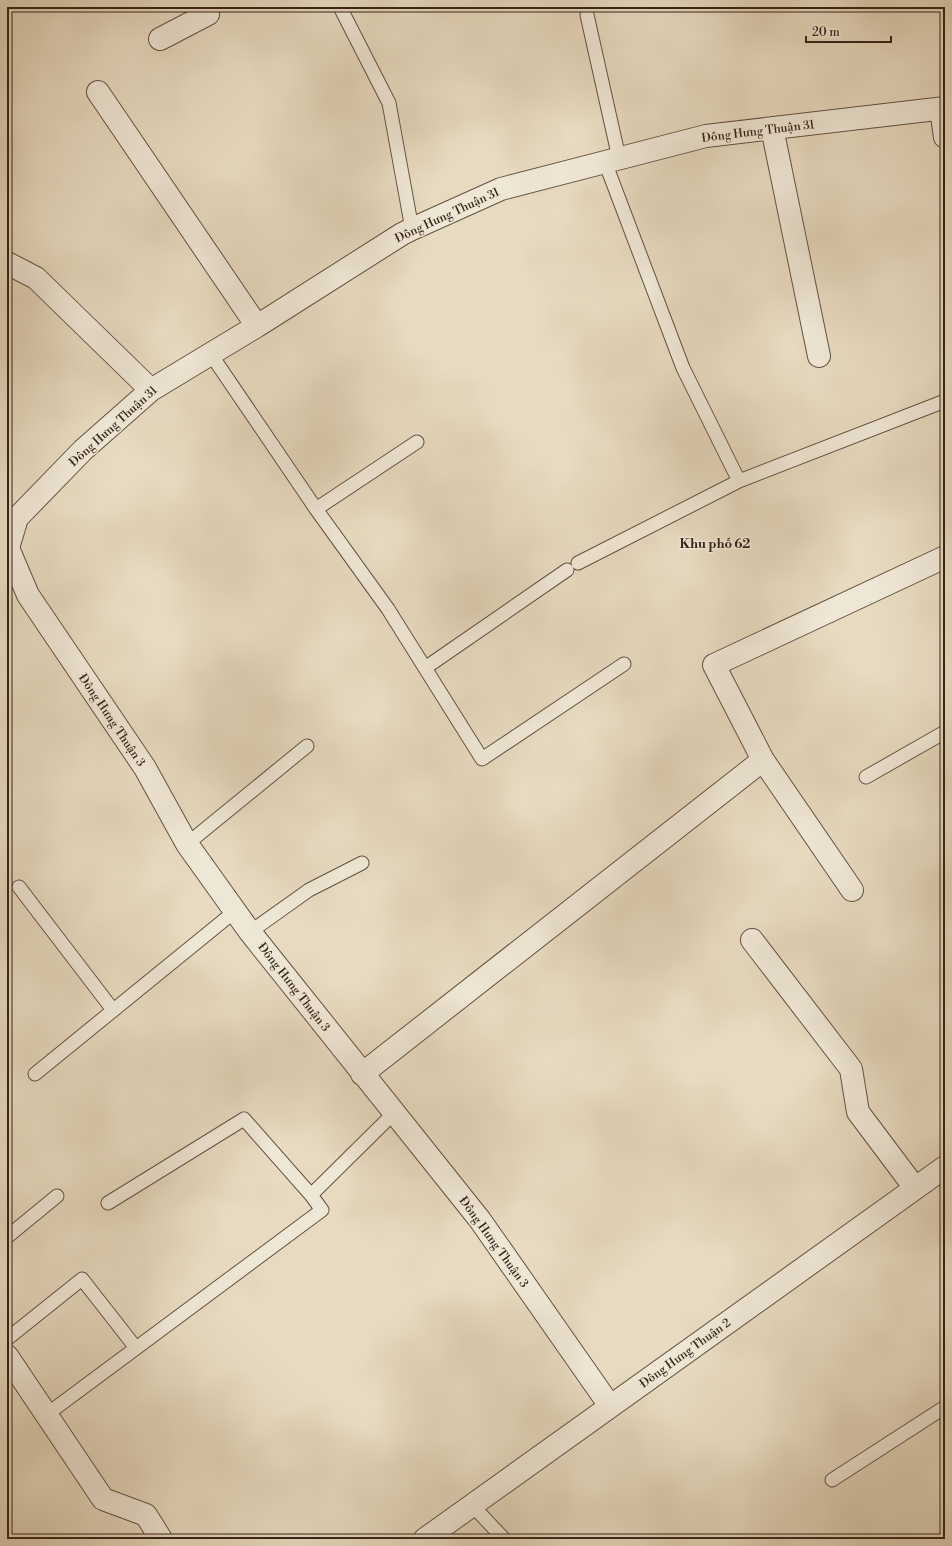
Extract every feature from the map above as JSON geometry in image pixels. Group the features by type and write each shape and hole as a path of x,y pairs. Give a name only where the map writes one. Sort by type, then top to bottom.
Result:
{"street":[{"path":"160,39 208,14 207,7"},
{"path":"98,92 257,326"},
{"path":"943,108 945,137"},
{"name":"Đông Hưng Thuận 31","path":"8,548 17,518 83,450 151,390 257,326 395,238 412,229 502,189 706,136 943,108"},
{"path":"772,128 819,356"},
{"path":"7,263 36,278 151,390"},
{"name":"Đông Hưng Thuận 3","path":"8,548 13,579 28,595 145,768 186,844 234,912 480,1220 610,1406"},
{"path":"852,890 763,760 714,665 945,557"},
{"path":"362,1074 763,760"},
{"path":"752,940 851,1069 858,1112 915,1188"},
{"name":"Đông Hưng Thuận 2","path":"425,1539 945,1167"},
{"path":"7,1356 102,1499 146,1515 161,1539"}],"lane":[{"path":"340,7 389,103 412,229"},
{"path":"587,15 612,160 683,368 739,481"},
{"path":"210,353 316,509 388,608 482,759 624,664"},
{"path":"578,563 739,481 945,401"},
{"path":"316,509 417,442"},
{"path":"425,668 567,570"},
{"path":"866,777 945,732"},
{"path":"186,844 307,746"},
{"path":"250,932 309,890 362,863"},
{"path":"19,887 113,1010"},
{"path":"35,1074 234,912"},
{"path":"311,1195 394,1113"},
{"path":"46,1415 322,1210 311,1195 244,1119 108,1203"},
{"path":"7,1237 57,1196"},
{"path":"7,1339 82,1279 136,1348"},
{"path":"832,1480 945,1407"},
{"path":"472,1505 504,1539"}],"district":[{"name":"Khu phố 62","path":"715,543"}]}
